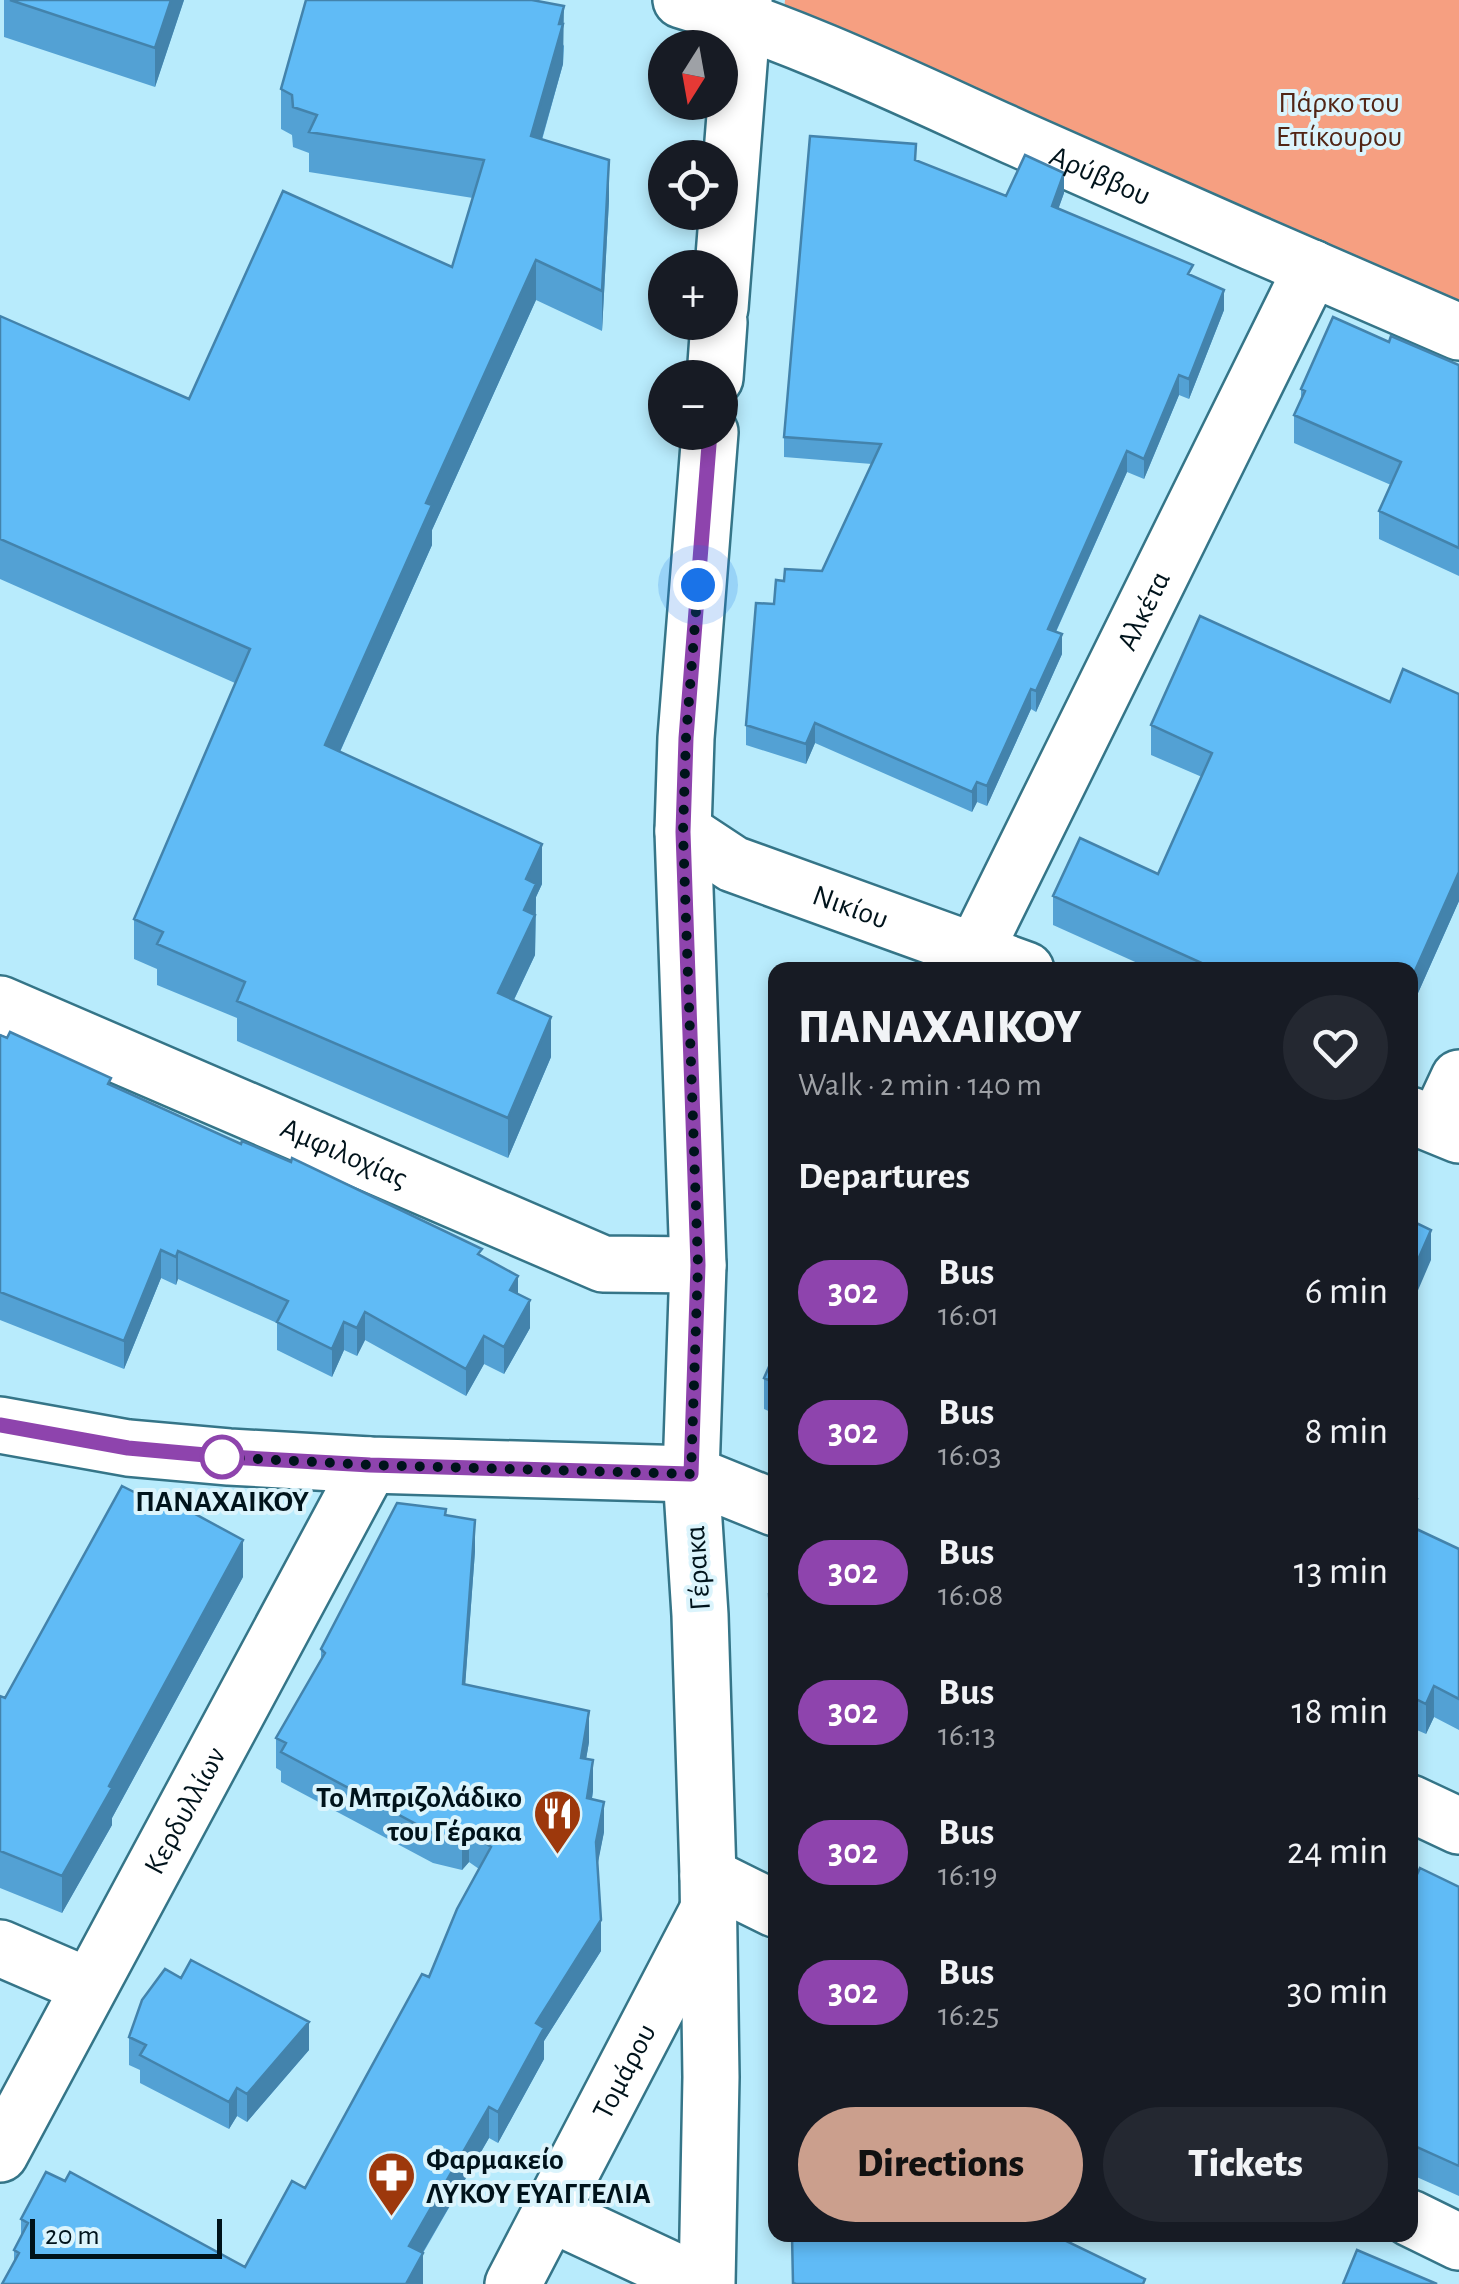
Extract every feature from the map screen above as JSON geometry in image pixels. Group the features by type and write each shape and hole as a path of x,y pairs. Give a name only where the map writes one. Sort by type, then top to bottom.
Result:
{"street":[{"name":"Αρύββου","path":"680,0 744,9 1459,332"},
{"path":"725,250 744,9"},
{"name":"Αλκέτα","path":"975,951 1312,268"},
{"name":"Γέρακα","path":"705,2284 711,2077 700,1615 691,1474 698,1265 683,832 686,738 709,450"},
{"name":"Νικίου","path":"683,832 734,864 1005,962"},
{"name":"Αμφιλοχίας","path":"0,1004 603,1264 698,1265"},
{"path":"0,1425 128,1448 370,1465 691,1474 768,1505"},
{"name":"Κερδυλλίων","path":"0,2154 370,1465"},
{"path":"1418,1807 1459,1826"},
{"path":"708,1893 768,1907"},
{"name":"Τομάρου","path":"513,2284 552,2214 708,1893"},
{"path":"0,1948 88,1986"},
{"path":"552,2214 705,2284"},
{"path":"1418,2222 1459,2242"}],"green space":[{"name":"Πάρκο του Επίκουρου","path":"785,0 1459,0 1459,300 784,12"}],"building":[{"path":"10,0 171,0 155,48"},
{"path":"306,0 532,0 564,6 559,24 563,24 531,136 609,160 602,291 536,260 426,503 432,505 325,745 542,844 526,879 536,884 524,910 535,915 498,993 551,1017 508,1118 237,1001 245,982 157,944 163,932 134,919 250,649 0,539 0,316 189,399 283,191 452,267 484,160 309,132 317,115 293,107 292,95 281,89"},
{"path":"810,136 916,144 915,160 1006,196 1025,155 1064,173 1052,206 1193,265 1188,274 1224,290 1189,379 1179,375 1144,459 1127,451 1048,629 1062,634 1036,691 1031,689 987,786 977,782 972,792 815,723 806,744 746,725 756,603 774,604 776,580 784,581 785,569 822,571 881,444 784,437"},
{"path":"1333,317 1389,342 1391,336 1459,365 1459,548 1379,511 1401,462 1294,415 1305,391 1301,389"},
{"path":"1200,616 1390,702 1403,669 1459,694 1459,872 1418,964 1199,962 1053,896 1080,838 1158,874 1212,753 1151,725"},
{"path":"10,1032 111,1078 108,1084 241,1144 242,1141 291,1162 292,1158 482,1249 478,1254 518,1276 510,1290 530,1300 504,1347 484,1336 466,1369 365,1312 357,1328 344,1322 332,1349 277,1322 288,1301 178,1251 176,1257 161,1250 124,1341 0,1292 0,1035 7,1038"},
{"path":"1418,1224 1431,1230 1418,1260"},
{"path":"122,1486 158,1504 162,1496 243,1540 62,1876 0,1851 0,1696 5,1698"},
{"path":"397,1503 446,1509 445,1515 475,1520 463,1684 589,1711 581,1758 593,1760 587,1798 604,1802 596,1842 601,1920 536,2023 544,2028 498,2112 489,2107 409,2246 423,2253 406,2284 2,2284 19,2253 14,2250 28,2223 21,2219 46,2172 65,2181 70,2172 245,2267 292,2181 305,2188 422,1974 429,1977 457,1909 491,1847 469,1832 462,1839 433,1833 281,1752 286,1743 276,1738 325,1653 321,1649"},
{"path":"1418,1530 1459,1549 1459,1699 1434,1686 1426,1704 1418,1700"},
{"path":"1420,1868 1459,1887 1459,2166 1418,2148"},
{"path":"191,1960 309,2022 247,2094 237,2088 229,2102 140,2055 146,2045 129,2037 142,2000 165,1969 181,1978"},
{"path":"792,2242 1068,2242 1145,2279 1143,2284 793,2283"},
{"path":"1357,2250 1437,2284 1343,2284"}],"bus line":[{"name":"302","path":"0,1425 128,1448 228,1457 691,1474 698,1265 683,832 686,738 709,450"}],"place":[{"name":"ΠΑΝΑΧΑΙΚΟΥ","path":"222,1457"},
{"name":"Το Μπριζολάδικο του Γέρακα","path":"557,1856"},
{"name":"Φαρμακείο ΛΥΚΟΥ ΕΥΑΓΓΕΛΙΑ","path":"391,2218"}],"route":[{"path":"222,1457 691,1474 698,1265 683,832 698,585"}]}
